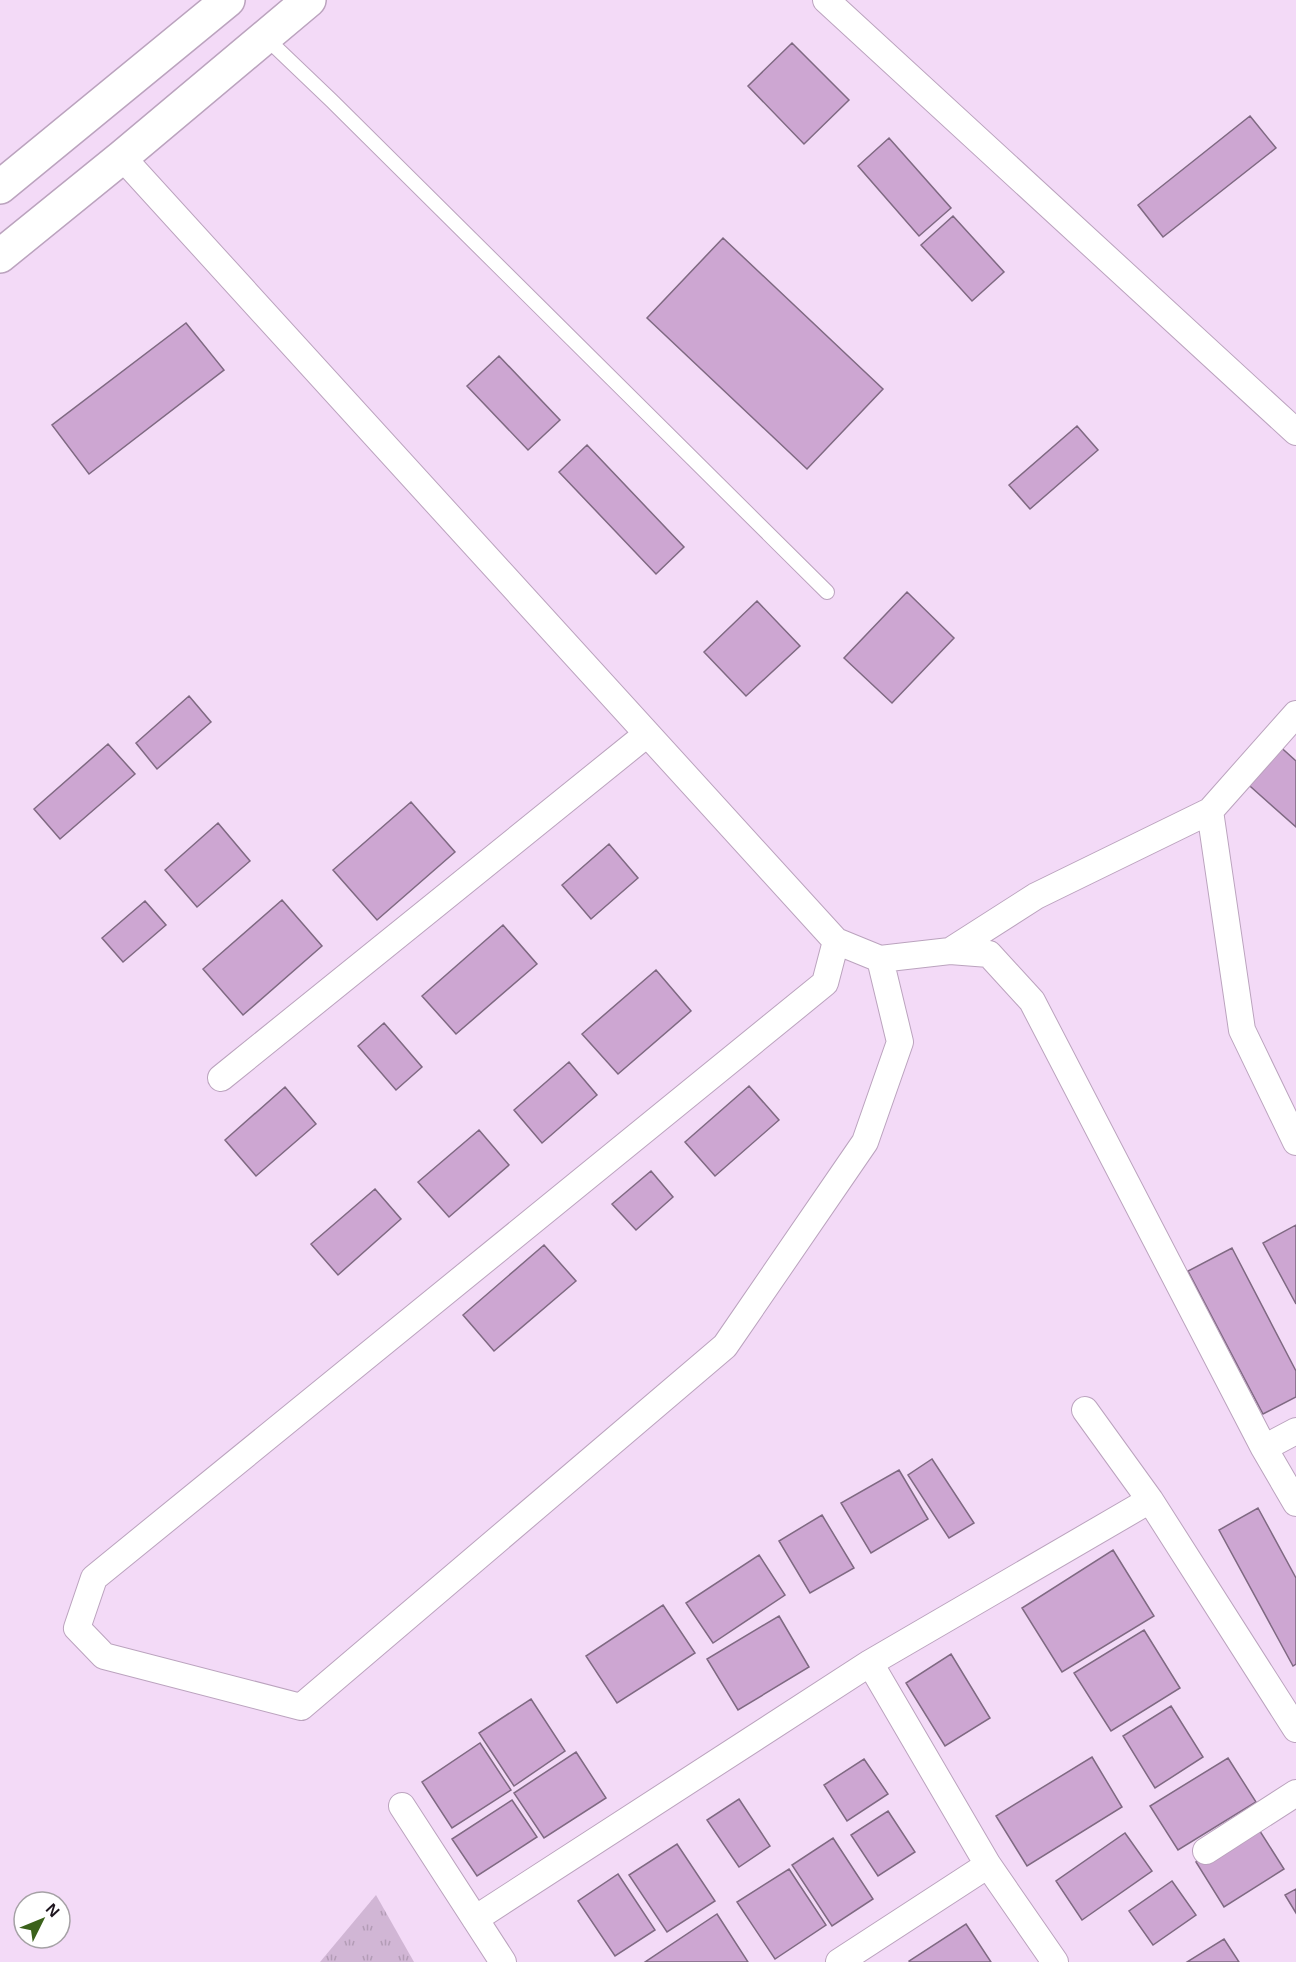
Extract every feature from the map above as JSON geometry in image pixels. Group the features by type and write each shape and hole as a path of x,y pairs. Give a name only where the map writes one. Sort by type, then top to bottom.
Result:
{"highway":[{"path":"0,187 228,0"},
{"path":"0,256 309,0"}],"street":[{"path":"826,0 1296,432"},
{"path":"122,157 836,940 880,959 950,951 989,954 1032,1001 1264,1448 1296,1503"},
{"path":"950,951 1036,896 1210,811 1296,714"},
{"path":"221,1078 647,734"},
{"path":"1210,811 1242,1030 1296,1143"},
{"path":"836,940 825,983 94,1578 77,1628 104,1656 301,1707 725,1346 865,1142 900,1042 880,959"},
{"path":"1085,1410 1150,1500 1296,1729"},
{"path":"1264,1448 1296,1431"},
{"path":"475,1919 870,1663 1150,1500"},
{"path":"870,1663 988,1865 1055,1962"},
{"path":"1206,1851 1296,1793"},
{"path":"402,1806 503,1962"},
{"path":"839,1962 988,1865"}],"lane":[{"path":"265,37 827,592"}],"green space":[{"path":"376,1895 414,1962 320,1962"}],"building":[{"path":"792,43 849,100 804,144 748,86"},
{"path":"1250,116 1276,148 1163,237 1138,205"},
{"path":"889,138 951,208 919,236 858,166"},
{"path":"953,216 1004,272 972,301 921,245"},
{"path":"723,238 883,389 807,469 647,318"},
{"path":"186,323 224,370 89,474 52,425"},
{"path":"499,356 560,420 528,450 467,386"},
{"path":"1077,426 1098,450 1030,509 1009,485"},
{"path":"587,445 684,547 656,574 559,472"},
{"path":"907,592 954,638 892,703 844,658"},
{"path":"757,601 800,646 746,696 704,652"},
{"path":"189,696 211,722 157,769 136,743"},
{"path":"1275,742 1296,761 1296,827 1242,779"},
{"path":"108,744 135,774 60,839 34,809"},
{"path":"411,802 455,852 377,920 333,870"},
{"path":"218,823 250,861 197,907 165,870"},
{"path":"609,844 638,878 591,919 562,885"},
{"path":"282,900 322,946 243,1015 203,969"},
{"path":"145,901 166,925 123,962 102,938"},
{"path":"503,925 537,964 456,1034 422,996"},
{"path":"656,970 691,1011 618,1074 582,1034"},
{"path":"384,1023 422,1067 396,1090 358,1046"},
{"path":"569,1062 597,1095 542,1143 514,1110"},
{"path":"749,1086 779,1120 715,1176 685,1142"},
{"path":"285,1087 316,1124 256,1176 225,1140"},
{"path":"479,1130 509,1165 449,1217 418,1182"},
{"path":"651,1171 673,1197 636,1230 612,1204"},
{"path":"375,1189 401,1219 338,1275 311,1244"},
{"path":"1296,1225 1296,1304 1263,1243"},
{"path":"544,1245 576,1281 494,1351 463,1315"},
{"path":"1232,1248 1296,1371 1296,1397 1263,1414 1188,1271"},
{"path":"932,1459 974,1523 949,1538 908,1475"},
{"path":"899,1470 928,1519 871,1553 841,1503"},
{"path":"1258,1508 1296,1578 1296,1664 1293,1666 1219,1530"},
{"path":"822,1515 854,1568 810,1593 779,1541"},
{"path":"1113,1550 1154,1616 1062,1672 1022,1608"},
{"path":"759,1555 785,1595 713,1643 686,1603"},
{"path":"663,1605 695,1653 617,1703 586,1656"},
{"path":"779,1616 809,1667 738,1710 707,1659"},
{"path":"1144,1630 1180,1688 1111,1731 1074,1673"},
{"path":"951,1654 990,1718 945,1746 906,1683"},
{"path":"531,1699 565,1751 514,1786 479,1733"},
{"path":"1171,1706 1203,1757 1155,1788 1123,1736"},
{"path":"480,1743 511,1790 452,1828 422,1782"},
{"path":"576,1752 606,1798 544,1838 514,1793"},
{"path":"1092,1757 1122,1807 1027,1866 996,1816"},
{"path":"1228,1758 1256,1802 1178,1850 1150,1806"},
{"path":"864,1759 888,1794 847,1821 824,1785"},
{"path":"739,1799 770,1846 739,1867 707,1820"},
{"path":"512,1800 537,1837 477,1876 452,1839"},
{"path":"888,1811 915,1852 878,1876 851,1835"},
{"path":"1256,1825 1284,1869 1224,1907 1196,1862"},
{"path":"1125,1833 1152,1871 1082,1920 1056,1881"},
{"path":"833,1838 873,1899 832,1926 792,1865"},
{"path":"677,1844 715,1901 667,1932 629,1875"},
{"path":"789,1869 826,1925 775,1959 737,1902"},
{"path":"618,1874 655,1930 615,1956 578,1901"},
{"path":"1172,1881 1196,1915 1153,1945 1129,1911"},
{"path":"1296,1889 1296,1913 1285,1895"},
{"path":"717,1914 748,1962 645,1962"},
{"path":"966,1924 991,1962 909,1961"},
{"path":"1224,1939 1239,1962 1187,1962"}]}
